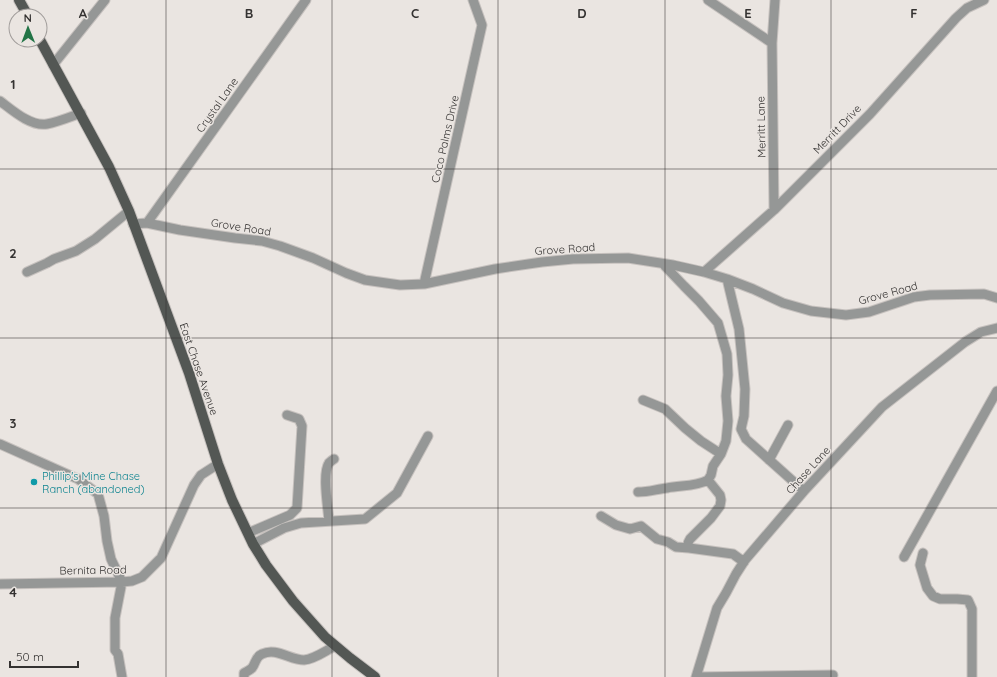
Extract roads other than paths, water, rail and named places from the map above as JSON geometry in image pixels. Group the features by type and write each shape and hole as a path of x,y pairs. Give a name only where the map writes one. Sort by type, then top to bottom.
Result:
{"main road":[{"name":"East Chase Avenue","path":"44,48 81,113 109,167 129,211 189,373 218,464 232,500 253,544 266,565 293,601 325,637 371,676"}],"street":[{"path":"53,65 105,0"},
{"name":"Crystal Lane","path":"147,223 306,0"},
{"name":"Coco Palms Drive","path":"424,284 482,25 473,0"},
{"path":"708,0 772,43"},
{"name":"Merritt Lane","path":"774,210 772,43 775,0"},
{"name":"Merritt Drive","path":"704,272 774,210 866,118 956,18 967,8 984,0"},
{"path":"0,101 16,114 36,124 46,124 81,113"},
{"path":"27,272 54,259 76,251 95,239 129,211"},
{"name":"Grove Road","path":"133,224 147,223 180,230 262,241 313,258 365,280 400,285 424,284 495,269 542,262 573,259 628,258 674,265 704,272 753,289 783,303 811,311 846,315 869,312 914,297 930,295 984,294 997,298"},
{"path":"638,492 702,484 708,480 711,475 712,466 721,454 726,441 728,421 726,396 728,375 727,354 718,323 664,264"},
{"path":"727,279 739,329 745,389 744,416 741,429 746,439 804,491"},
{"name":"Chase Lane","path":"696,677 717,608 736,574 744,562 804,491 882,407 965,342 981,332 997,328"},
{"path":"904,557 997,391"},
{"path":"643,400 665,409 701,442 721,454"},
{"path":"248,533 290,515 297,508 302,426 299,419 287,415"},
{"path":"769,460 788,425"},
{"path":"253,544 284,528 300,523 365,519 397,493 428,436"},
{"path":"0,444 78,479 98,494 104,516 111,559 122,582 115,618 116,650 122,677"},
{"path":"329,521 325,484 326,469 329,462 334,459"},
{"name":"Bernita Road","path":"0,584 122,582 132,581 142,577 161,558 194,485 201,475 218,464"},
{"path":"689,548 688,543 690,539 711,518 720,506 720,495 708,480"},
{"path":"601,516 630,529 641,526 657,539 668,542 676,547 733,554 744,562"},
{"path":"923,553 920,565 927,588 933,596 940,599 968,600 972,609 972,677"},
{"path":"244,677 244,673 252,668 256,658 262,654 273,652 303,660 313,658 335,646"},
{"path":"696,677 833,675"}],"place":[{"name":"Phillip's Mine Chase Ranch (abandoned)","path":"34,482"}]}
